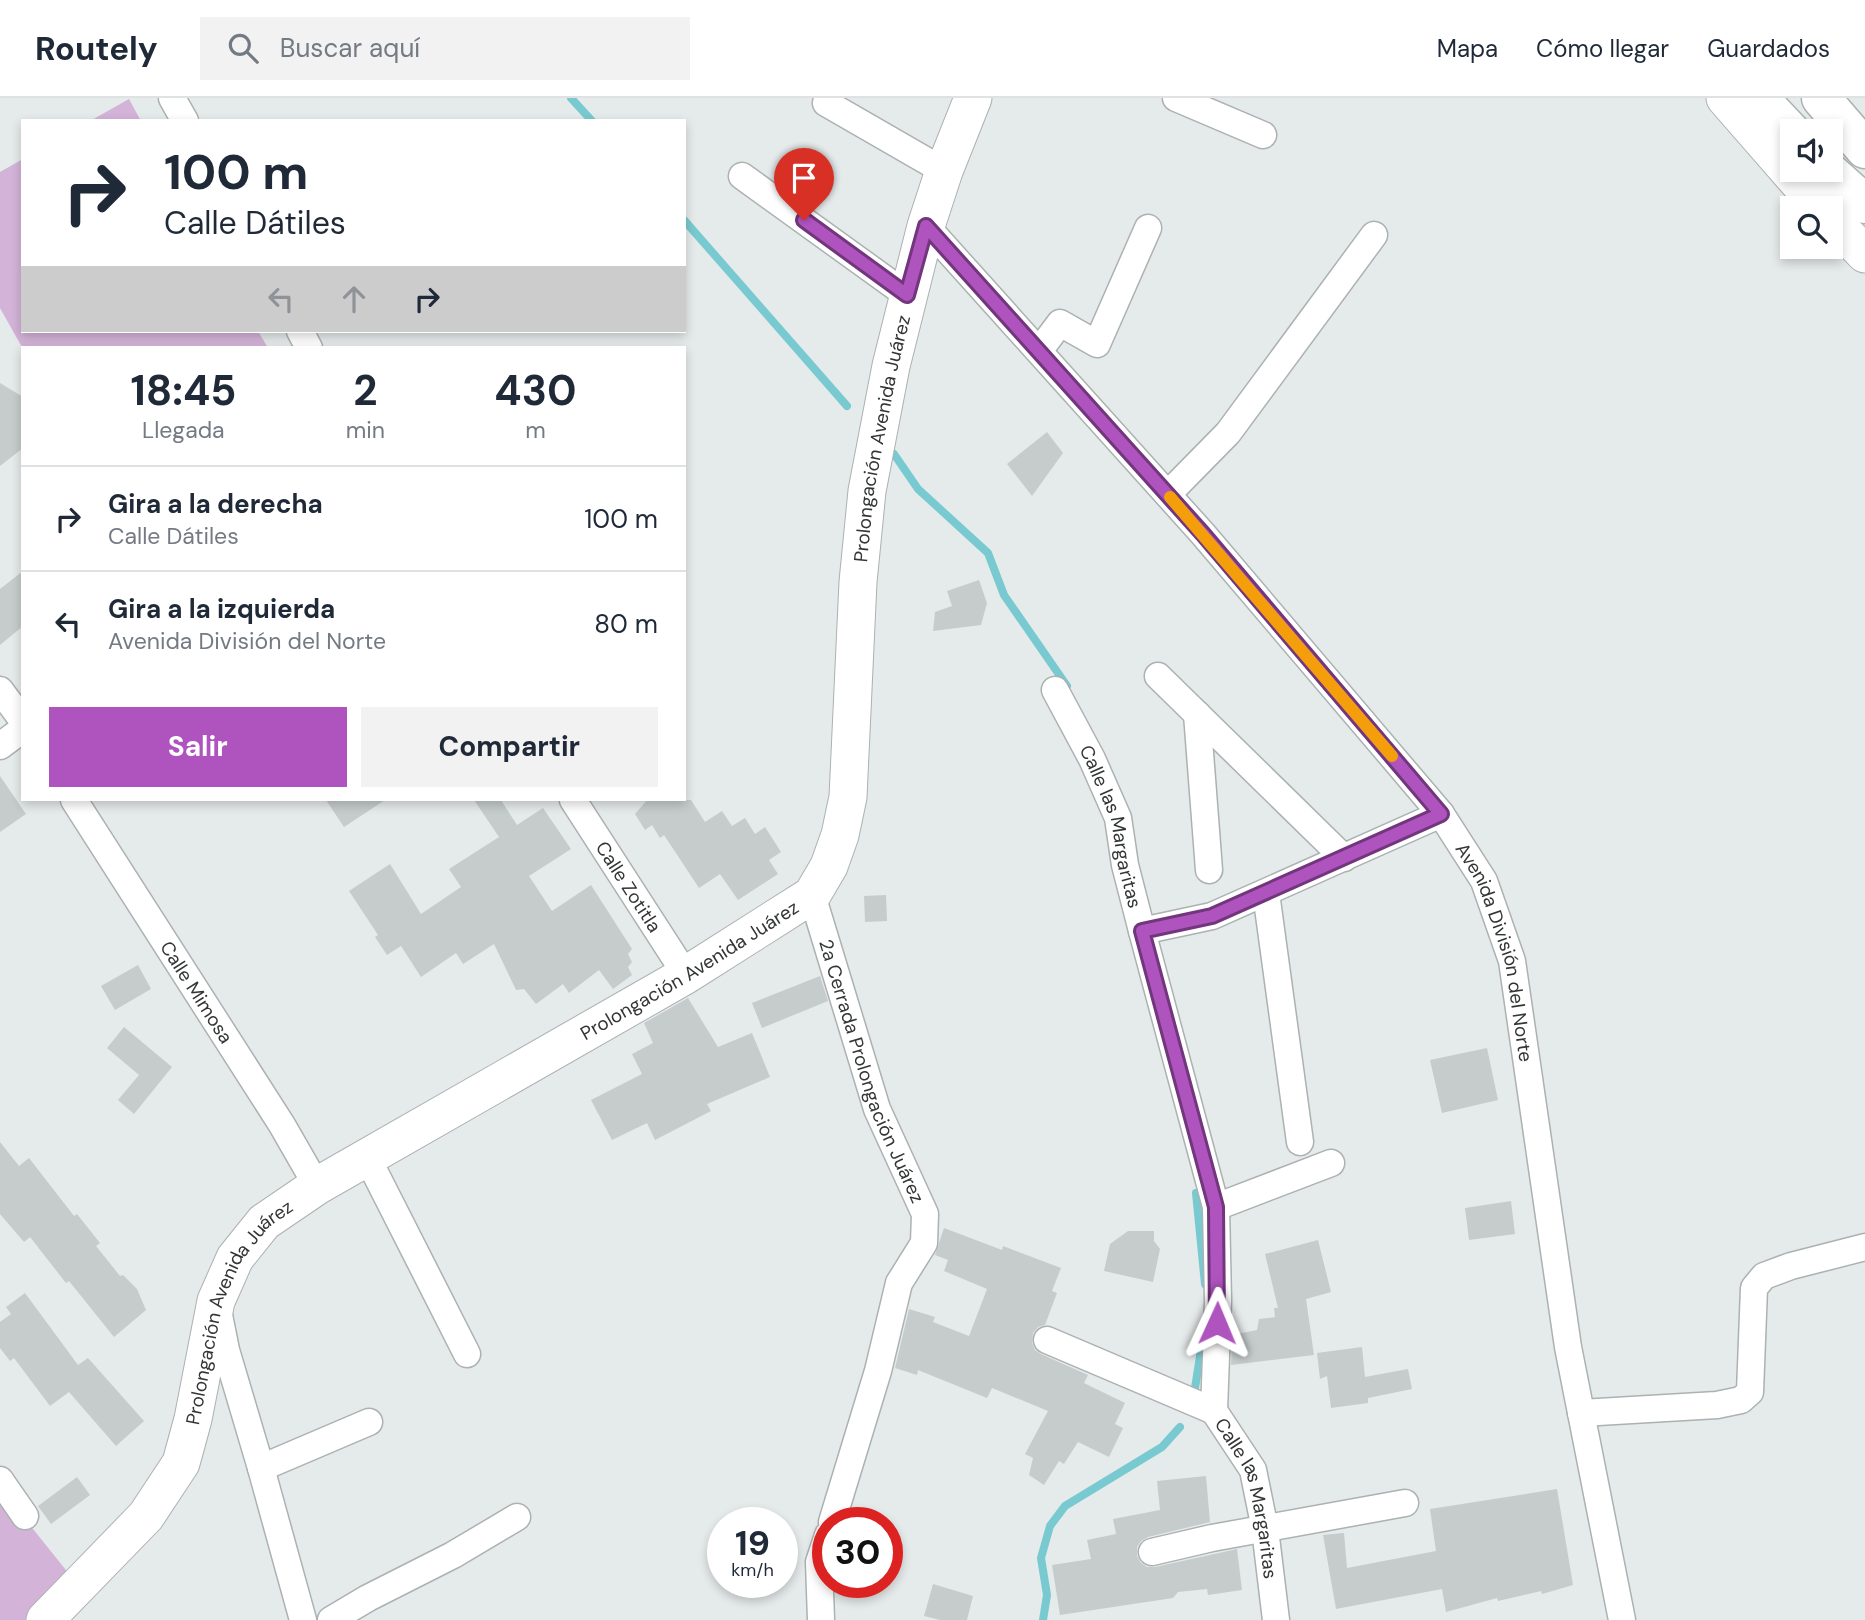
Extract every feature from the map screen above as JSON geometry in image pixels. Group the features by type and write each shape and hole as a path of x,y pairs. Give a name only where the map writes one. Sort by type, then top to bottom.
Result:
{"main road":[{"path":"1759,98 1780,120"},
{"path":"1821,98 1865,149"},
{"path":"1840,182 1865,204"}],"street":[{"path":"172,98 184,119"},
{"name":"Prolongación Avenida Juárez","path":"45,1620 146,1516 181,1463 193,1419 216,1301 236,1258 264,1222 317,1186 686,975 812,895 829,866 840,835 848,797 858,582 867,491 907,295 944,172 974,98"},
{"path":"1176,98 1263,135"},
{"path":"1725,98 1811,196"},
{"path":"826,103 944,172"},
{"path":"742,176 907,295"},
{"name":"Avenida División del Norte","path":"926,226 1168,494 1441,814 1484,881 1512,961 1568,1348 1622,1620"},
{"path":"1039,351 1060,323 1097,344 1148,228"},
{"path":"1843,231 1865,254"},
{"path":"1168,494 1228,433 1374,234"},
{"path":"1158,676 1344,858"},
{"path":"0,690 21,718"},
{"name":"Calle las Margaritas","path":"1055,690 1092,758 1118,818 1125,865 1216,1207 1218,1300 1214,1410 1253,1470 1265,1529 1276,1620"},
{"path":"1196,714 1209,870"},
{"path":"0,746 21,730"},
{"name":"Calle Mimosa","path":"75,801 282,1125 317,1186"},
{"name":"Calle Zotitla","path":"574,801 686,975"},
{"path":"1142,931 1212,916 1441,814"},
{"path":"1266,893 1300,1142"},
{"name":"2a Cerrada Prolongación Juárez","path":"812,895 877,1109 925,1214 925,1243 899,1283 878,1371 837,1507"},
{"path":"367,1157 467,1354"},
{"path":"1216,1207 1331,1163"},
{"path":"1581,1413 1717,1405 1741,1400 1751,1392 1754,1288 1764,1276 1791,1266 1865,1247"},
{"path":"216,1301 226,1350 303,1620"},
{"path":"1047,1340 1214,1410"},
{"path":"261,1468 369,1422"},
{"path":"0,1480 26,1516"},
{"path":"1152,1552 1212,1538 1405,1503"},
{"path":"331,1620 453,1555 517,1517"},
{"path":"820,1598 821,1620"}],"shaded area":[{"path":"129,99 140,119 94,119"},
{"path":"21,160 21,333 259,333 267,346 21,346 0,308 0,172"},
{"path":"0,1488 78,1585 50,1620 0,1620"}],"building":[{"path":"0,383 21,396 21,450 0,466"},
{"path":"1047,432 1063,453 1032,496 1007,464"},
{"path":"21,573 21,628 0,645 0,589"},
{"path":"979,580 987,603 981,625 933,631 935,612 952,606 947,591"},
{"path":"0,776 26,814 0,832"},
{"path":"691,800 705,822 722,811 732,826 745,818 755,834 765,827 781,852 769,860 778,874 738,900 720,874 699,888 664,835 660,838 652,825 645,830 635,814 646,801"},
{"path":"327,801 383,801 344,827"},
{"path":"475,801 502,801 517,825 543,808 571,849 529,876 552,911 591,885 632,949 628,954 632,962 628,967 632,975 613,989 599,970 569,993 563,984 536,1004 524,989 516,990 494,944 463,964 456,953 421,977 401,946 387,955 375,937 378,935 349,891 390,864 421,914 461,887 449,869 499,837"},
{"path":"886,895 887,921 865,922 864,896"},
{"path":"138,965 151,989 115,1010 101,986"},
{"path":"820,976 828,1001 762,1028 752,1003"},
{"path":"688,998 718,1047 752,1033 770,1077 707,1104 711,1111 655,1140 647,1123 612,1140 591,1100 642,1074 632,1054 653,1043 644,1023"},
{"path":"124,1027 172,1067 134,1114 118,1100 139,1075 107,1048"},
{"path":"1487,1048 1498,1100 1442,1113 1430,1060"},
{"path":"0,1142 19,1166 29,1158 74,1216 77,1214 100,1243 96,1246 120,1276 123,1275 137,1289 146,1310 114,1337 30,1237 24,1242 0,1214"},
{"path":"1511,1201 1515,1234 1469,1240 1465,1208"},
{"path":"944,1228 1061,1268 1052,1291 1057,1293 1045,1325 1038,1327 1033,1333 1032,1343 1035,1350 1041,1354 1088,1375 1084,1383 1125,1403 1115,1424 1123,1428 1109,1457 1078,1442 1064,1464 1059,1461 1044,1485 1029,1475 1033,1458 1025,1454 1048,1411 992,1388 987,1398 918,1370 917,1375 895,1368 909,1309 935,1317 933,1322 969,1336 987,1289 944,1271 948,1260 935,1255"},
{"path":"1128,1231 1154,1231 1154,1241 1160,1249 1153,1282 1104,1271 1110,1244"},
{"path":"1318,1240 1331,1292 1306,1299 1314,1355 1231,1365 1232,1335 1257,1330 1259,1319 1275,1317 1274,1308 1278,1308 1265,1254"},
{"path":"25,1293 78,1365 88,1358 144,1421 116,1446 69,1392 50,1406 14,1358 10,1361 0,1348 0,1322 11,1314 6,1307"},
{"path":"1362,1347 1365,1377 1408,1369 1412,1389 1368,1398 1368,1403 1331,1408 1327,1376 1320,1379 1317,1353"},
{"path":"1206,1476 1210,1522 1148,1537 1137,1547 1137,1556 1147,1567 1155,1567 1237,1549 1242,1590 1208,1595 1207,1589 1178,1592 1173,1598 1060,1615 1052,1565 1091,1559 1087,1540 1116,1534 1113,1519 1160,1510 1157,1481"},
{"path":"77,1477 90,1495 51,1524 38,1506"},
{"path":"1557,1489 1573,1585 1542,1594 1541,1591 1498,1601 1497,1598 1446,1612 1442,1589 1336,1609 1323,1535 1344,1533 1347,1568 1436,1551 1430,1509"},
{"path":"933,1584 973,1596 967,1620 940,1620 924,1616"}],"waterway":[{"path":"571,98 590,119"},
{"path":"686,222 847,406"},
{"path":"894,454 918,489 988,553 1004,595 1067,686"},
{"path":"1196,1193 1205,1284"},
{"path":"1195,1388 1205,1325"},
{"path":"1043,1620 1047,1595 1041,1558 1050,1526 1065,1506 1162,1447 1180,1427"}],"slow traffic":[{"path":"1170,497 1392,756"}],"route":[{"path":"804,220 907,295 926,226 1203,534 1441,814 1212,916 1142,931 1216,1207 1217,1323"}]}
